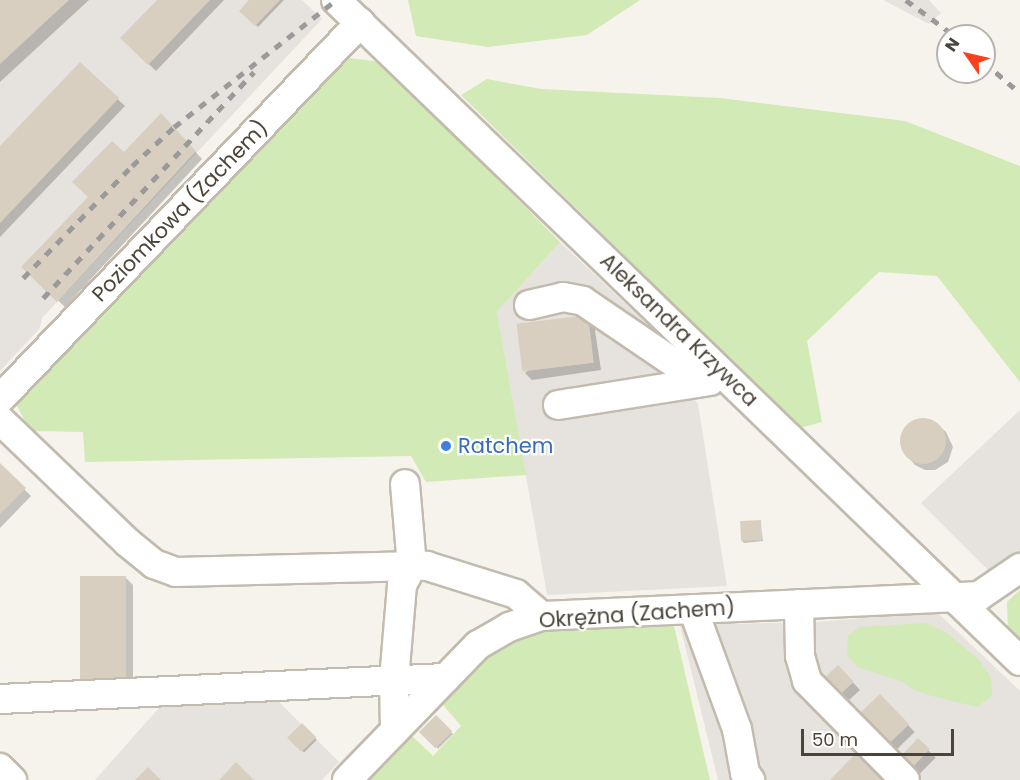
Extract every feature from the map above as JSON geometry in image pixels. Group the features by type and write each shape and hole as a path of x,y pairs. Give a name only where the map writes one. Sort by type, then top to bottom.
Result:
{"street":[{"name":"Aleksandra Krzywca","path":"336,0 730,378 1020,661"},
{"name":"Poziomkowa (Zachem)","path":"0,399 360,23"},
{"path":"529,304 563,297 583,301 682,369 696,383"},
{"path":"558,405 730,378"},
{"path":"0,420 128,542 154,564 176,572 412,566 437,569 516,594 542,616"},
{"path":"395,730 394,680 402,585 412,566 405,484"},
{"name":"Okrężna (Zachem)","path":"347,780 478,645 509,627 542,616 979,596 1020,568"},
{"path":"799,604 800,656 807,681 905,780"},
{"path":"693,609 738,729 745,773 750,780"},
{"path":"0,699 446,678"},
{"path":"0,768 12,780"}],"shaded area":[{"path":"0,0 302,0 322,19 42,318 40,328 0,371"},
{"path":"883,0 929,0 941,13 929,24"},
{"path":"560,242 683,358 674,377 698,404 727,586 547,595 497,312"},
{"path":"1020,410 1020,554 991,573 921,503"},
{"path":"937,612 1020,691 1020,780 718,780 680,625 816,622"},
{"path":"165,701 279,702 339,762 322,780 95,780"}],"green space":[{"path":"408,0 640,0 587,35 488,47 416,36"},
{"path":"350,58 381,62 560,242 497,312 526,475 426,482 411,456 85,462 83,432 30,431 14,400 326,69"},
{"path":"487,79 541,89 720,98 905,121 1020,166 1020,382 937,276 879,272 807,341 822,422 800,428 461,95"},
{"path":"1020,590 1020,642 1008,631 1007,602"},
{"path":"926,623 947,633 980,661 991,678 992,696 977,707 932,696 914,690 903,682 857,667 847,654 848,636 859,627"},
{"path":"674,626 710,780 366,780 410,734 433,756 461,726 443,705 493,652 542,630"}],"building":[{"path":"0,0 69,0 0,64"},
{"path":"157,0 210,0 148,65 120,38"},
{"path":"249,0 280,0 255,26 239,11"},
{"path":"80,62 119,98 0,223 0,146"},
{"path":"161,113 196,151 57,302 21,267 88,197 72,182 112,141 124,152"},
{"path":"588,315 594,363 522,371 517,324"},
{"path":"928,418 940,424 945,432 945,450 940,458 932,463 918,464 910,461 903,454 900,436 903,428 910,421"},
{"path":"0,463 26,488 0,514"},
{"path":"761,520 762,540 741,541 740,521"},
{"path":"80,576 126,576 126,682 80,682"},
{"path":"838,665 854,682 839,695 823,679"},
{"path":"880,694 909,724 885,748 856,718"},
{"path":"436,715 452,731 435,748 419,732"},
{"path":"302,723 316,737 301,752 287,738"},
{"path":"918,738 930,749 913,767 901,756"},
{"path":"859,750 890,780 830,780"},
{"path":"236,762 254,780 219,780"},
{"path":"148,767 161,780 135,780"}],"railway":[{"path":"23,278 132,166 174,127 336,0"},
{"path":"906,0 939,24"},
{"path":"43,298 254,72"},
{"path":"996,72 1020,93"}],"place":[{"name":"Ratchem","path":"446,446"}]}
